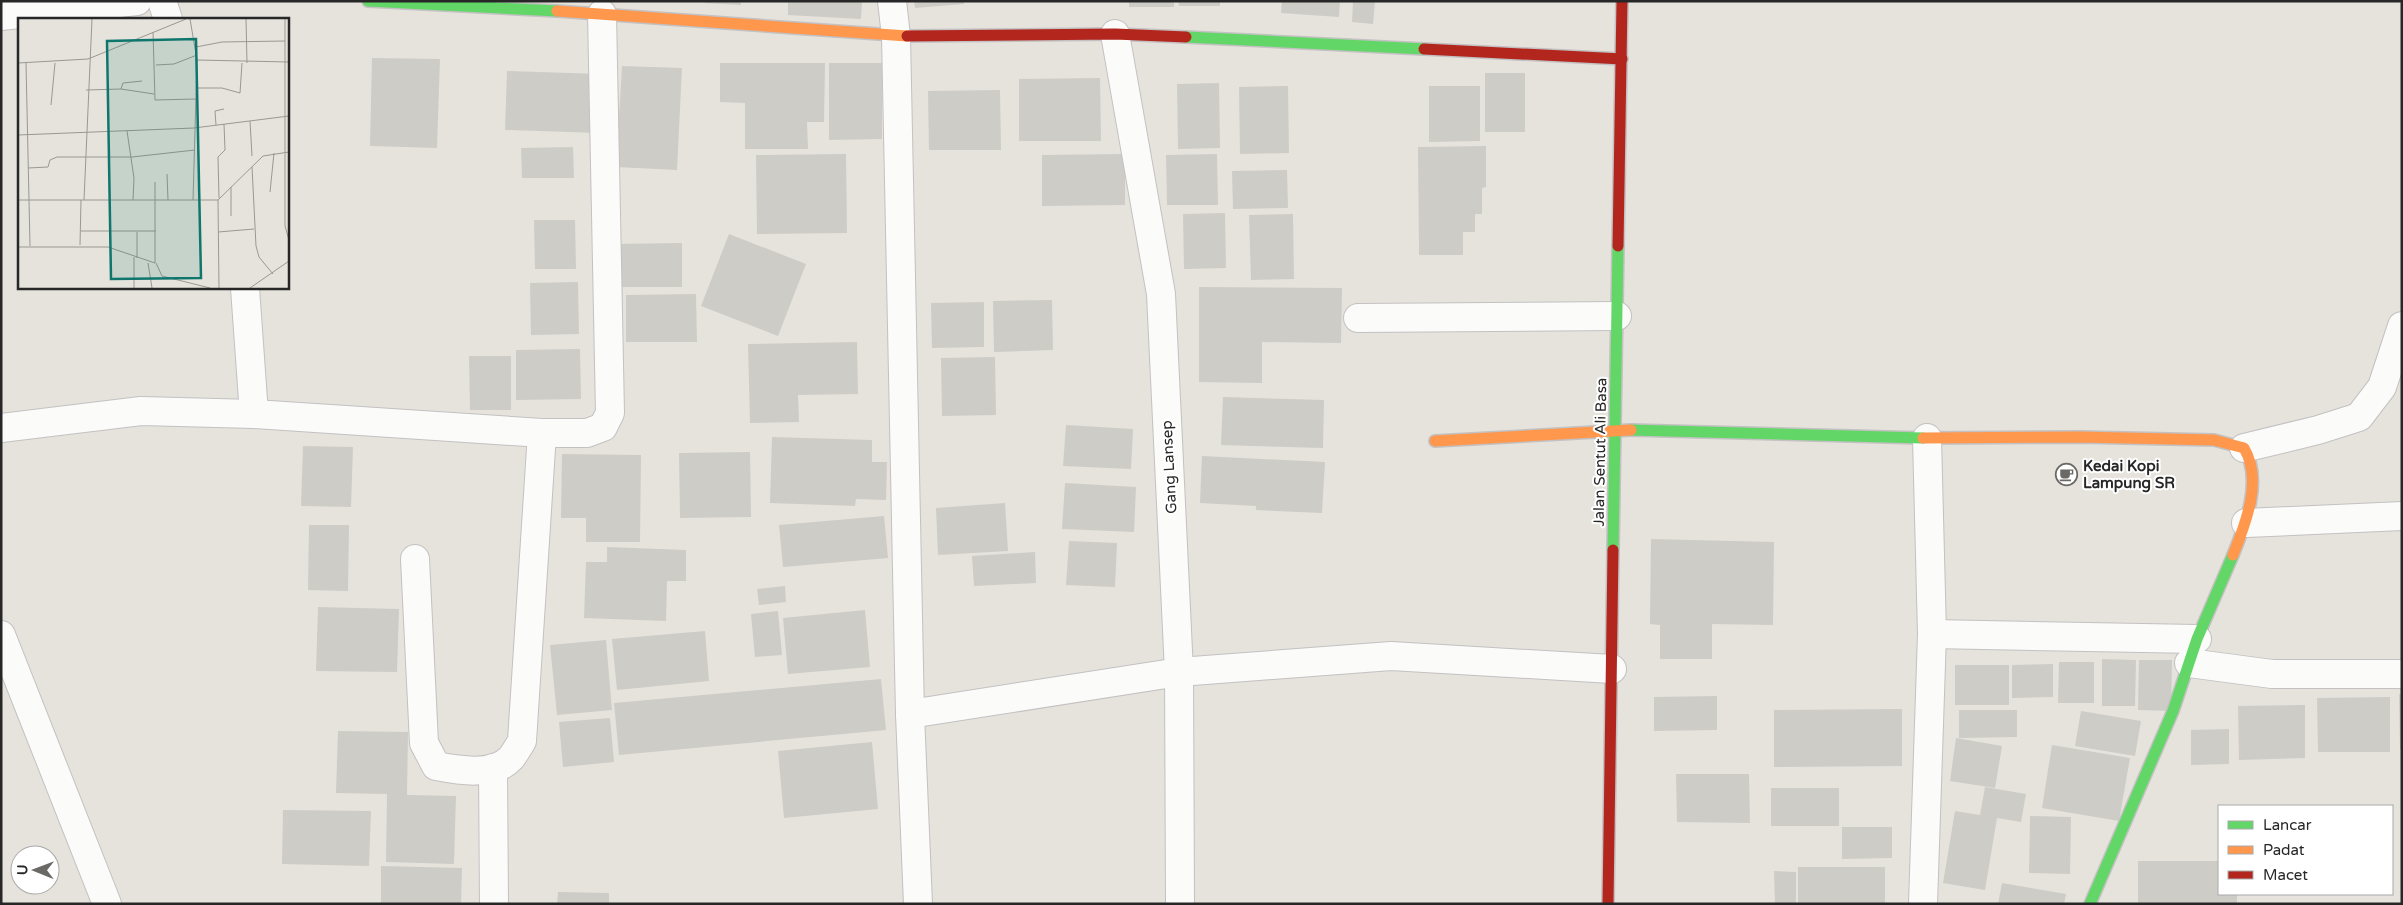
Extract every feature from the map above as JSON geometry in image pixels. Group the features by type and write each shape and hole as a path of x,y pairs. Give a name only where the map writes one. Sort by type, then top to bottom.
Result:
{"street":[{"path":"1,16 79,4 137,1"},
{"path":"162,1 168,18"},
{"path":"368,1 493,4 896,36 1114,34 1622,59"},
{"path":"892,1 896,36 910,714 918,904"},
{"name":"Jalan Sentut Ali Basa","path":"1608,904 1622,1"},
{"path":"1,428 141,411 254,414 542,433 587,433 602,427 610,413 602,14"},
{"name":"Gang Lansep","path":"1114,34 1161,294 1179,672 1180,904"},
{"path":"245,289 254,414"},
{"path":"1358,318 1617,316"},
{"path":"1435,440 1616,430 1926,438 2081,437 2214,440 2244,448 2318,430 2359,417 2382,387 2402,326"},
{"path":"414,559 424,743 436,766 459,771 493,768 510,759 522,741 542,433"},
{"path":"1923,904 1932,634 1926,438"},
{"path":"2090,904 2173,711 2193,651 2246,523 2253,473 2251,460 2244,448"},
{"path":"2246,523 2402,516"},
{"path":"1932,634 2193,651 2272,674 2402,674"},
{"path":"1,635 107,904"},
{"path":"910,714 1179,672 1391,656 1612,668"},
{"path":"493,768 494,904"}],"building":[{"path":"705,1 741,1 741,5 705,3"},
{"path":"788,1 862,1 861,19 788,15"},
{"path":"914,1 964,1 964,4 915,8"},
{"path":"1129,1 1174,1 1174,7 1129,7"},
{"path":"1178,1 1220,1 1220,6 1179,6"},
{"path":"1282,1 1340,1 1339,17 1281,13"},
{"path":"1353,1 1375,1 1373,24 1352,22"},
{"path":"372,58 440,59 437,148 370,146"},
{"path":"720,63 825,63 824,122 807,122 808,149 745,149 745,103 720,102"},
{"path":"829,63 882,63 882,139 829,140"},
{"path":"622,66 682,68 677,170 616,167"},
{"path":"507,71 600,74 599,133 505,130"},
{"path":"1485,73 1525,73 1525,132 1485,132"},
{"path":"1100,78 1101,141 1019,141 1019,79"},
{"path":"1219,83 1220,148 1178,149 1177,84"},
{"path":"1288,86 1289,153 1240,154 1239,87"},
{"path":"1429,86 1480,86 1480,141 1429,142"},
{"path":"1000,90 1001,150 929,150 928,91"},
{"path":"1486,146 1486,187 1482,188 1482,214 1475,214 1475,232 1463,232 1463,255 1419,255 1418,147"},
{"path":"573,147 574,178 522,178 521,148"},
{"path":"846,154 847,233 757,234 756,155"},
{"path":"1125,154 1125,205 1042,206 1042,155"},
{"path":"1217,154 1218,205 1167,205 1166,155"},
{"path":"1287,170 1288,208 1233,209 1232,171"},
{"path":"1225,213 1226,268 1184,269 1183,214"},
{"path":"1293,214 1294,279 1251,280 1249,215"},
{"path":"534,220 575,220 576,269 535,269"},
{"path":"729,234 806,264 778,336 701,306"},
{"path":"682,243 682,287 613,287 612,244"},
{"path":"578,282 579,334 531,335 530,283"},
{"path":"1199,287 1342,288 1341,343 1262,342 1262,383 1199,382"},
{"path":"696,294 697,342 626,342 626,295"},
{"path":"1052,300 1053,350 994,352 993,301"},
{"path":"984,302 984,347 932,348 931,303"},
{"path":"857,342 858,394 798,395 799,422 750,423 748,344"},
{"path":"580,349 581,399 516,400 516,350"},
{"path":"469,356 511,356 511,410 470,410"},
{"path":"995,357 996,415 942,416 941,358"},
{"path":"1223,397 1324,400 1323,448 1221,445"},
{"path":"1066,425 1133,429 1131,469 1063,466"},
{"path":"772,437 872,440 872,462 887,462 886,500 856,499 855,506 770,503"},
{"path":"303,446 353,447 351,507 301,506"},
{"path":"750,452 751,517 680,518 679,453"},
{"path":"562,454 641,455 640,542 586,542 586,518 561,518"},
{"path":"1202,456 1325,462 1322,513 1256,510 1256,506 1200,503"},
{"path":"1065,483 1136,487 1134,532 1062,529"},
{"path":"1005,503 1008,551 938,555 936,508"},
{"path":"884,516 888,558 783,567 779,525"},
{"path":"309,525 349,525 348,591 308,590"},
{"path":"1651,539 1774,542 1773,625 1712,624 1712,659 1660,659 1660,625 1650,624"},
{"path":"1069,541 1117,543 1115,587 1066,585"},
{"path":"607,547 686,550 686,581 667,581 666,621 584,618 586,562 607,562"},
{"path":"1035,552 1036,583 974,586 972,556"},
{"path":"785,586 786,602 759,605 757,589"},
{"path":"318,607 399,609 397,672 316,671"},
{"path":"865,610 870,667 788,674 783,618"},
{"path":"778,611 782,655 755,657 751,614"},
{"path":"705,631 709,681 617,690 612,639"},
{"path":"606,640 612,710 557,715 550,645"},
{"path":"2102,659 2136,660 2135,706 2102,706"},
{"path":"2139,660 2172,660 2171,711 2138,710"},
{"path":"2059,662 2094,662 2094,703 2058,703"},
{"path":"2053,664 2053,697 2012,698 2012,665"},
{"path":"1955,665 2009,665 2009,705 1955,705"},
{"path":"881,679 886,730 619,755 614,703"},
{"path":"2399,694 2402,694 2402,749 2400,749"},
{"path":"1717,696 1717,730 1654,731 1654,697"},
{"path":"2390,697 2390,752 2318,752 2317,698"},
{"path":"2305,705 2305,758 2239,760 2238,706"},
{"path":"1902,709 1902,766 1774,767 1774,710"},
{"path":"1959,710 2017,710 2017,737 1959,738"},
{"path":"2081,711 2141,721 2135,756 2075,746"},
{"path":"610,718 614,762 563,767 559,722"},
{"path":"2229,729 2229,764 2191,765 2191,730"},
{"path":"338,731 408,732 407,795 456,796 454,864 386,862 387,794 336,793"},
{"path":"1956,738 2002,746 1995,788 1950,781"},
{"path":"872,742 878,809 784,818 778,751"},
{"path":"2052,745 2130,758 2119,821 2042,808"},
{"path":"1676,774 1749,774 1750,823 1677,822"},
{"path":"1985,787 2026,794 2021,822 1997,818 1985,890 1943,883 1955,811 1980,815"},
{"path":"1771,788 1839,788 1839,826 1771,826"},
{"path":"283,810 371,811 369,866 282,864"},
{"path":"2030,816 2071,817 2070,874 2029,873"},
{"path":"1842,827 1892,827 1892,858 1842,859"},
{"path":"2138,861 2218,861 2218,895 2237,895 2237,904 2138,904"},
{"path":"381,866 462,868 461,904 381,904"},
{"path":"1798,867 1885,867 1885,904 1798,904"},
{"path":"1774,871 1796,872 1796,904 1775,904"},
{"path":"2002,883 2066,894 2064,904 1998,904"},
{"path":"558,892 609,893 609,904 557,904"}],"traffic: fast":[{"path":"368,1 557,11"},
{"path":"1186,37 1424,49"},
{"path":"1613,550 1618,246"},
{"path":"1631,430 1923,438"},
{"path":"2090,904 2173,711 2197,639 2233,555"}],"traffic: slow":[{"path":"557,11 907,36"},
{"path":"1435,441 1631,430"},
{"path":"1923,438 2081,437 2214,440 2244,448 2250,460 2252,487 2247,516 2233,555"}],"traffic: jam":[{"path":"1618,246 1622,1"},
{"path":"907,36 1115,34 1186,37"},
{"path":"1424,49 1622,59"},
{"path":"1608,904 1613,550"}],"place":[{"name":"Kedai Kopi Lampung SR","path":"2067,475"}]}
